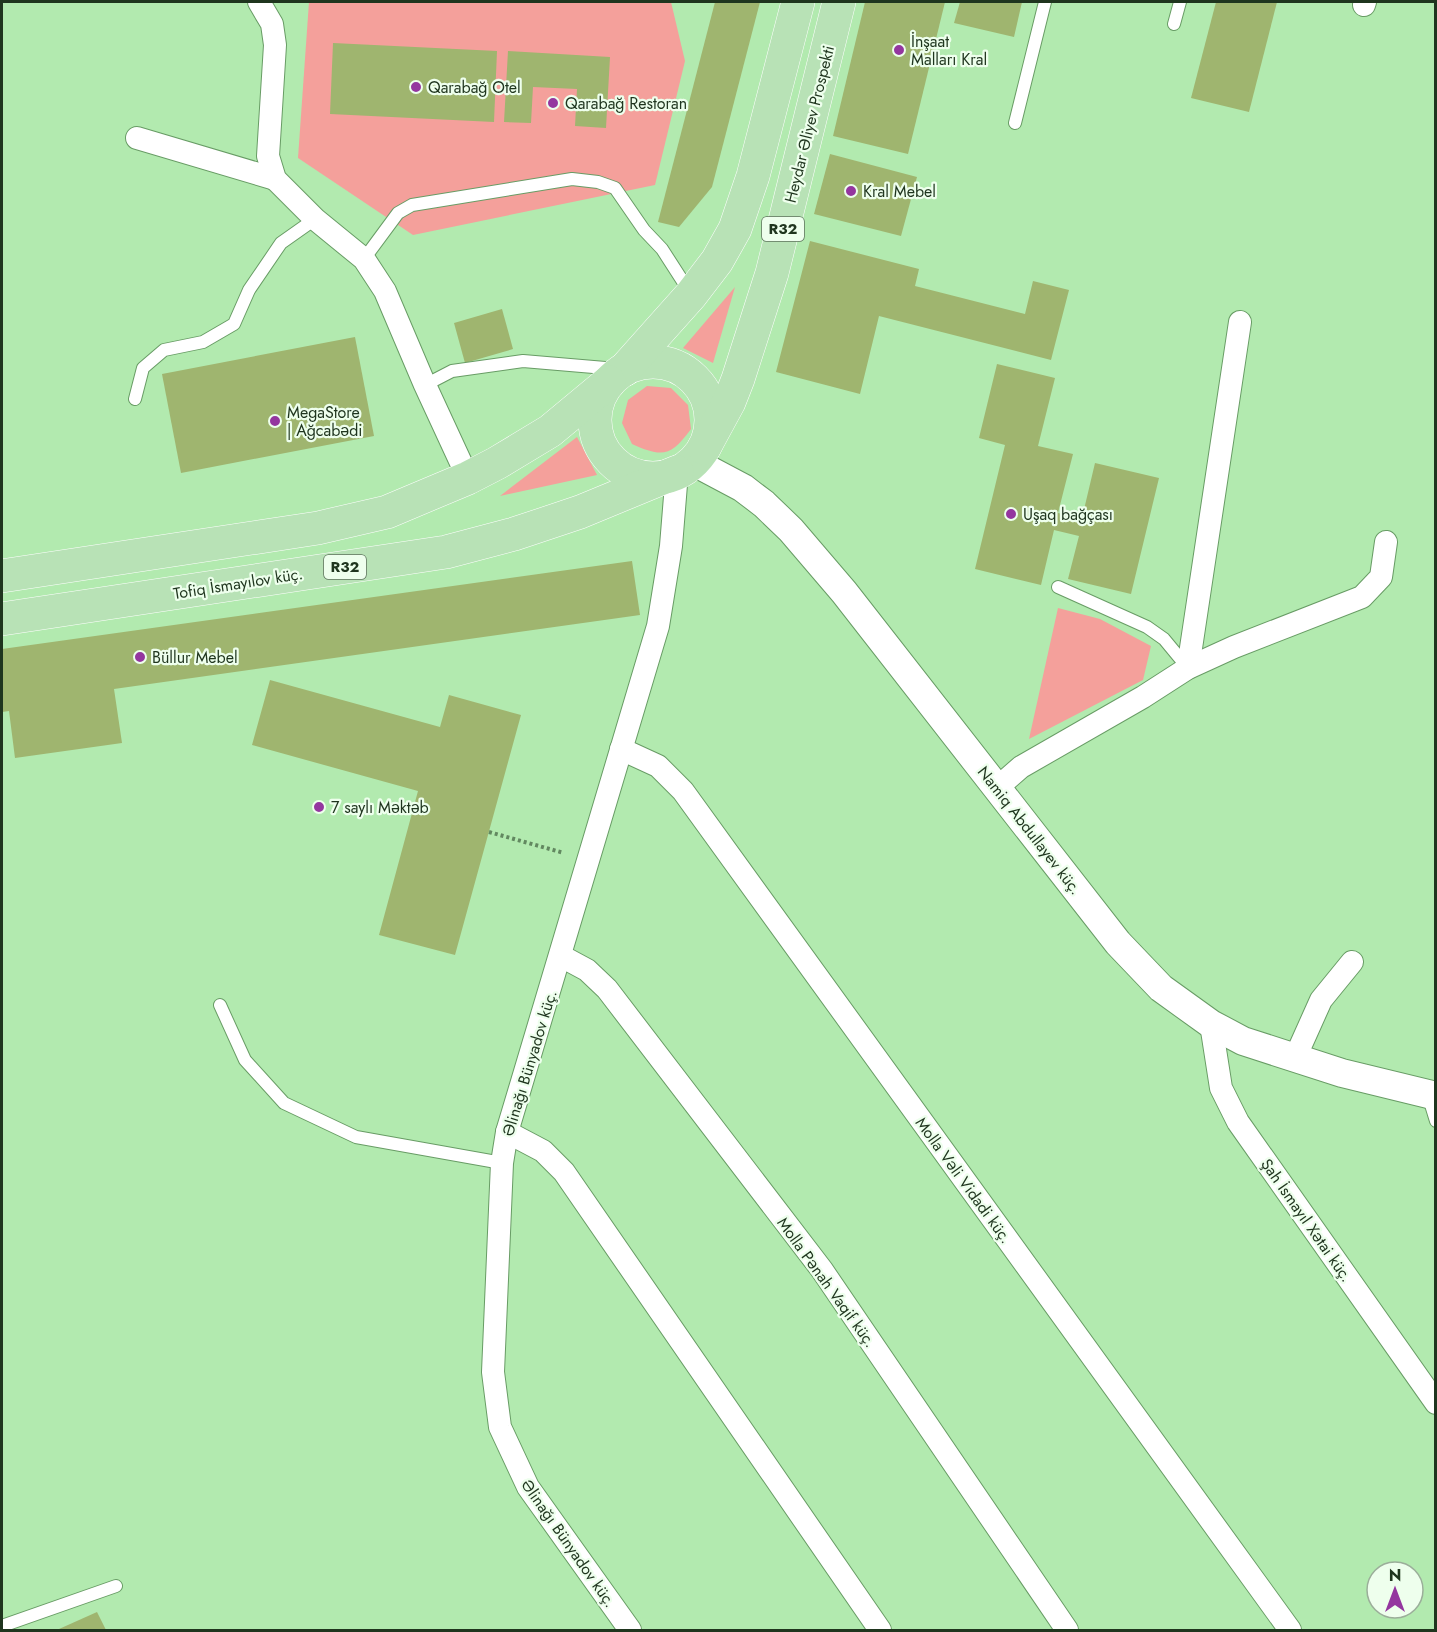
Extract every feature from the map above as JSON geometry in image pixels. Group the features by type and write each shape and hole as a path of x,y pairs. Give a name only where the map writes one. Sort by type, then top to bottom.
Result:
{"main road":[{"name":"R32","path":"2,576 318,528 387,512 468,478 550,431 617,376 691,295 717,261 735,228 753,176 798,2"},
{"name":"Heydar Əliyev Prospekti","path":"692,461 729,402 772,273 839,2"},
{"path":"656,362 688,373 699,385 708,399 711,416 710,432 692,461 658,477 639,476 621,468 607,455 598,437 595,418 599,399 617,376 639,364 656,362"},
{"name":"Tofiq İsmayılov küç.","path":"2,619 446,552 514,534 558,519 692,461"}],"street":[{"path":"266,5 275,45 268,156 275,179 315,219 364,259 385,291 468,478"},
{"path":"137,138 275,179"},
{"path":"1188,668 1240,322"},
{"name":"Əlinağı Bünyadov küç.","path":"630,1630 528,1488 501,1427 493,1372 502,1163 507,1132 658,626 671,546 692,461"},
{"name":"Namiq Abdullayev küç.","path":"692,461 742,488 765,504 791,530 844,592 1118,942 1161,988 1211,1024 1243,1041 1342,1073 1432,1095"},
{"path":"998,788 1021,767 1143,697 1188,668 1234,647 1362,597 1381,577 1386,542"},
{"name":"Molla Vəli Vidadi küç.","path":"621,749 658,766 683,791 1290,1630"},
{"name":"Molla Pənah Vaqif küç.","path":"561,956 587,970 607,989 822,1270 1067,1630"},
{"path":"1295,1058 1321,1000 1352,962"},
{"name":"Şah İsmayıl Xətai küç.","path":"1211,1024 1221,1088 1238,1122 1436,1402"},
{"path":"507,1132 543,1151 564,1172 880,1630"}],"lane":[{"path":"1015,123 1045,2"},
{"path":"1174,24 1180,2"},
{"path":"364,259 398,213 412,205 572,179 598,182 615,188 644,231 662,249 691,295"},
{"path":"135,399 142,368 164,350 203,342 234,324 249,290 281,243 315,219"},
{"path":"425,385 452,371 523,361 617,376"},
{"path":"1058,587 1148,627 1164,639 1188,668"},
{"path":"220,1005 245,1060 284,1103 356,1137 502,1163"},
{"path":"1432,1095 1436,1121"},
{"path":"2,1626 116,1586"}],"path":[{"path":"489,832 588,859"}],"shaded area":[{"path":"309,2 671,2 685,61 655,185 413,235 298,158"},
{"path":"735,287 713,363 683,348"},
{"path":"647,386 671,388 688,405 691,429 678,445 666,452 659,453 632,444 622,423 628,400"},
{"path":"577,437 597,475 500,496"},
{"path":"1058,608 1100,619 1151,646 1143,680 1029,739"}],"building":[{"path":"715,2 760,2 712,187 679,227 658,222"},
{"path":"865,2 945,2 908,154 833,136"},
{"path":"960,2 1022,2 1014,37 954,23"},
{"path":"1216,2 1277,2 1249,112 1191,98"},
{"path":"333,43 497,51 494,122 330,114"},
{"path":"508,51 610,57 606,128 575,126 577,89 533,87 531,123 504,122"},
{"path":"830,154 917,177 901,236 814,214"},
{"path":"810,241 919,269 915,286 1025,314 1033,281 1069,290 1051,360 879,316 860,394 776,372"},
{"path":"502,309 513,349 465,363 454,323"},
{"path":"355,337 374,436 181,473 162,374"},
{"path":"997,364 1055,378 1038,446 1073,454 1058,513 1082,518 1095,463 1159,478 1131,594 1068,579 1079,536 1054,530 1041,585 975,569 1005,445 979,438"},
{"path":"632,561 640,615 114,689 122,743 15,758 9,711 2,712 2,649"},
{"path":"270,680 440,727 449,695 521,715 455,955 379,935 418,791 252,745"},
{"path":"97,1612 106,1630 59,1629"}],"place":[{"name":"İnşaat Malları Kral","path":"899,50"},
{"name":"Qarabağ Otel","path":"416,87"},
{"name":"Qarabağ Restoran","path":"553,103"},
{"name":"Kral Mebel","path":"851,191"},
{"name":"MegaStore | Ağcabədi","path":"275,421"},
{"name":"Uşaq bağçası","path":"1011,514"},
{"name":"Büllur Mebel","path":"140,657"},
{"name":"7 saylı Məktəb","path":"319,807"}]}
